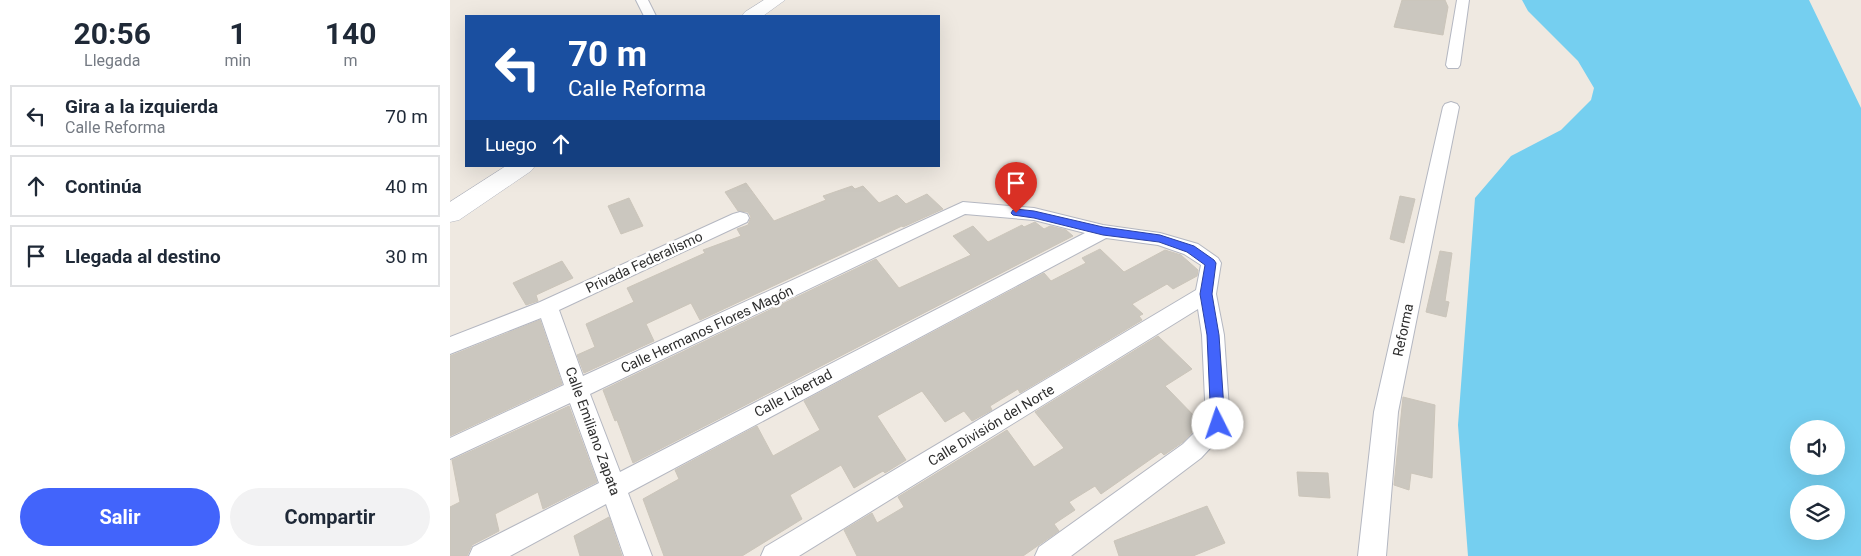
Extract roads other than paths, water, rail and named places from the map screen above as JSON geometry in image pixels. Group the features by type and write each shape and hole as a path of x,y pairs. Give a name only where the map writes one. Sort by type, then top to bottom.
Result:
{"street":[{"path":"642,0 650,15"},
{"path":"753,15 776,0"},
{"path":"1453,66 1463,0"},
{"name":"Reforma","path":"1372,556 1386,412 1451,108"},
{"path":"450,214 521,167"},
{"name":"Calle Hermanos Flores Magón","path":"450,449 963,208 1034,214 1103,231"},
{"name":"Privada Federalismo","path":"450,346 547,306 740,218"},
{"path":"1049,556 1192,451 1218,424 1213,335 1206,294 1210,263 1191,249 1160,239 1103,231"},
{"name":"Calle Libertad","path":"483,556 1103,231"},
{"name":"Calle División del Norte","path":"775,556 1206,294"},
{"name":"Calle Emiliano Zapata","path":"547,306 638,556"}],"water":[{"path":"1522,0 1809,0 1861,108 1861,556 1468,556 1458,425 1475,198 1511,156 1561,130 1591,100 1594,88 1578,61 1528,11"}]}
